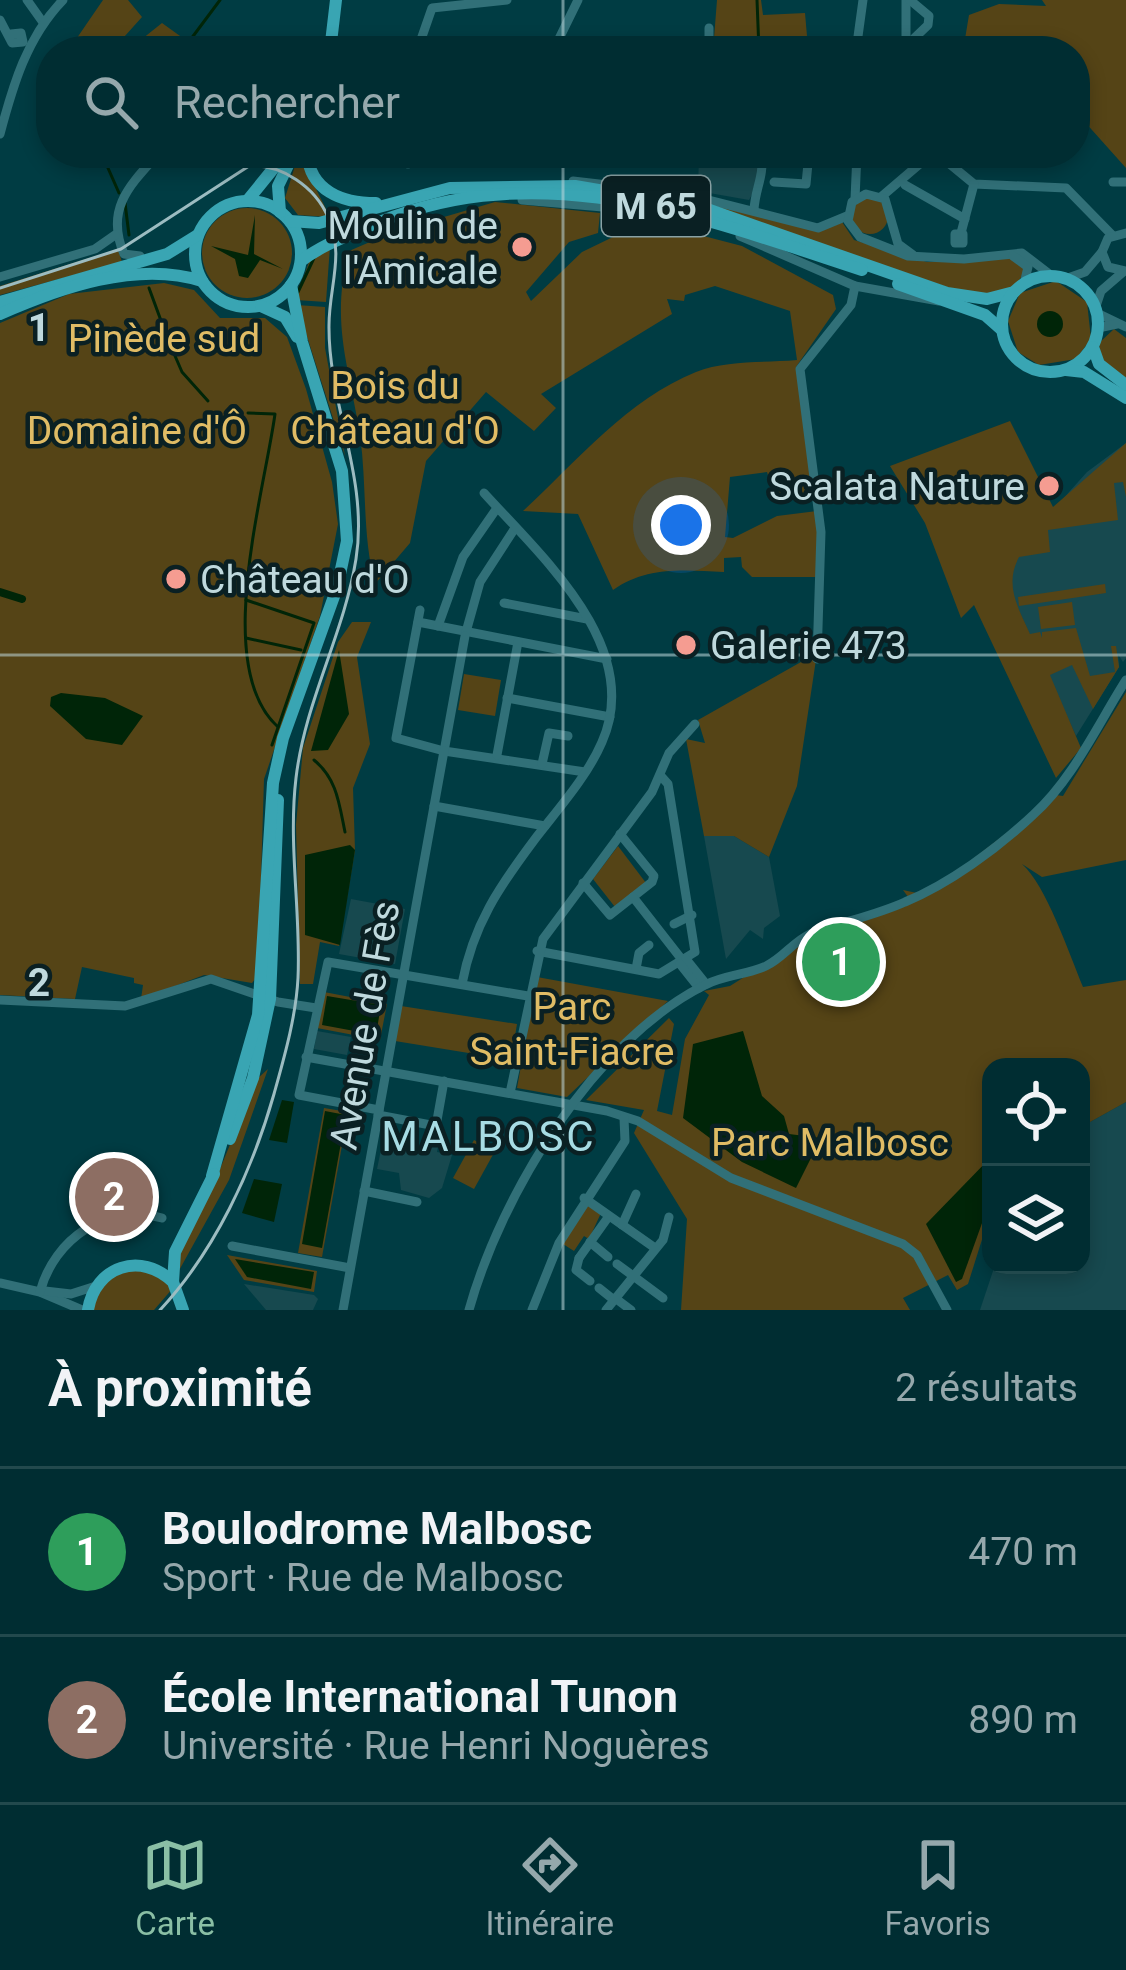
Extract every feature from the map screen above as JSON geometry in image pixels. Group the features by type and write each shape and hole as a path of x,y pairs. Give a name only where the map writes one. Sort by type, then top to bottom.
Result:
{"main road":[{"path":"332,36 336,0"},
{"path":"0,299 163,255 198,235 217,210 247,201 277,168"},
{"path":"183,1310 173,1282 172,1259 251,1085 264,1032 274,841 289,729 338,584 347,526 338,453 302,342 291,285 301,261 278,186 285,168"},
{"path":"309,168 325,191 383,206"},
{"name":"M 65","path":"285,216 319,223 469,186 562,185 704,208 946,293 994,299 1019,288"},
{"name":"M 65","path":"301,261 361,230 453,196 508,193 601,198 673,209 766,236 986,315 1002,330"},
{"path":"247,201 285,216"},
{"path":"198,235 195,258 202,281 226,302 261,305 285,317 302,342"},
{"path":"0,314 89,282 150,276 202,281"},
{"path":"1126,385 1099,364 1094,344 1096,316 1082,288 1059,277 1019,288 1005,307 1002,330 1022,363 1039,371 1090,375 1126,398"},
{"path":"261,305 291,285"},
{"path":"1065,370 1082,360 1094,344"},
{"path":"212,1176 269,999"},
{"path":"85,1310 96,1286 115,1269 148,1266 163,1257 186,1227"},
{"path":"148,1266 173,1282"}],"street":[{"path":"27,0 43,22"},
{"path":"36,36 63,0"},
{"path":"420,36 424,19 438,6 507,0"},
{"path":"560,36 578,0"},
{"path":"858,36 863,0"},
{"path":"906,36 908,0"},
{"path":"908,0 929,16 928,25 917,36"},
{"path":"0,20 11,34"},
{"path":"710,28 710,36"},
{"path":"0,134 16,79 36,37"},
{"path":"145,168 128,186 114,219 115,235 128,258 163,255"},
{"path":"754,210 755,194 764,181 763,168"},
{"path":"806,184 808,168"},
{"path":"913,255 898,244 891,209 920,168"},
{"path":"953,168 974,184 1060,185 1112,235"},
{"path":"562,185 629,185 818,228 847,216 855,199 857,170"},
{"path":"857,170 891,209"},
{"path":"855,199 908,180"},
{"path":"908,180 965,219"},
{"path":"774,182 823,184"},
{"path":"1113,182 1126,182"},
{"path":"961,233 974,184"},
{"path":"361,230 368,233 420,212 474,200 600,205 721,229 855,286 939,301"},
{"path":"847,216 856,234 913,255 1027,254 1059,277 1085,272 1112,235"},
{"path":"875,238 891,225"},
{"path":"1112,235 1126,233"},
{"path":"0,277 105,245 115,235"},
{"path":"1102,252 1108,267 1125,272"},
{"path":"1008,254 1028,267 1019,288"},
{"path":"1122,325 1096,316 1101,291 1125,272"},
{"path":"817,659 820,532 800,369 850,305 855,286"},
{"path":"462,984 483,912 585,772 610,717 607,659 587,619 484,493"},
{"path":"438,626 463,557 497,508"},
{"name":"Avenue de Fès","path":"344,1310 466,634 480,582 515,528"},
{"path":"505,603 587,619"},
{"path":"420,610 396,738 585,772"},
{"path":"418,622 607,659"},
{"path":"497,755 518,642"},
{"path":"469,1310 507,1208 572,1105 631,1042 702,986 754,971 792,950 804,937 904,903 945,881 1033,815 1126,680"},
{"path":"507,698 610,717"},
{"path":"511,1093 537,951 660,776 674,746 694,731 694,724"},
{"path":"542,764 548,733 568,736"},
{"path":"537,951 667,973 697,949 668,784 660,776"},
{"path":"434,806 544,826"},
{"path":"583,884 610,915 654,876 620,834"},
{"path":"633,897 702,986"},
{"path":"674,925 692,915"},
{"path":"636,969 639,953 649,945"},
{"path":"444,1081 436,1126 299,1095 328,962 529,996"},
{"path":"0,1000 125,1006 211,980 316,1008"},
{"path":"306,1057 624,1118 731,1178 903,1244 947,1310"},
{"path":"532,1310 584,1198 626,1142 624,1118"},
{"path":"364,1191 416,1202"},
{"path":"622,1225 636,1194"},
{"path":"584,1198 655,1248"},
{"path":"40,1292 60,1249 86,1229 120,1215 162,1218"},
{"path":"609,1216 579,1258 576,1270 612,1303 631,1310"},
{"path":"612,1303 655,1248 668,1217"},
{"path":"590,1242 663,1298"},
{"path":"559,1244 579,1258"},
{"path":"232,1246 350,1268"},
{"path":"0,1283 71,1294 96,1286"},
{"path":"40,1292 85,1310"}],"shaded area":[{"path":"699,168 759,168 761,179 749,200 698,191"},
{"path":"255,215 254,254 283,269 260,260 248,278 239,276 235,259 211,246 248,255"},
{"path":"1050,311 1063,324 1050,337 1037,324"},
{"path":"1126,443 1126,658 1123,662 1118,654 1119,667 1076,736 1000,569 1087,472"},
{"path":"339,650 349,714 328,750 311,751"},
{"path":"61,693 105,698 143,716 122,745 86,739 50,706 51,697"},
{"path":"704,836 734,836 769,857 780,916 764,928 763,939 750,930 726,959"},
{"path":"350,845 355,850 340,945 305,935 305,855"},
{"path":"351,899 405,909 395,964 339,954"},
{"path":"327,996 381,1005 376,1035 322,1025"},
{"path":"317,1031 351,1037 347,1055 314,1049"},
{"path":"743,1031 762,1096 784,1116 789,1134 821,1138 796,1188 742,1162 683,1118 693,1044"},
{"path":"282,1100 294,1102 287,1143 269,1140"},
{"path":"1126,1102 1126,1310 980,1310 992,1274 1090,1274 1090,1122"},
{"path":"325,1111 346,1115 322,1248 302,1244"},
{"path":"441,1130 437,1152 452,1155 442,1188 429,1198 401,1190 399,1173 377,1169 383,1140 427,1148 431,1131"},
{"path":"982,1166 982,1223 962,1279 956,1282 926,1224"},
{"path":"254,1179 282,1184 274,1222 242,1213"},
{"path":"235,1259 314,1272 311,1289 247,1277"},
{"path":"244,1284 318,1299 313,1310 266,1310"}],"green space":[{"path":"103,0 128,0 142,17 125,36 78,36"},
{"path":"717,0 761,0 763,15 805,13 807,36 714,36"},
{"path":"1042,0 1126,0 1126,168 1090,128 1090,36 966,36 969,15 999,4 1046,6"},
{"path":"162,23 180,36 146,36"},
{"path":"294,168 308,168 330,217 298,215 285,198"},
{"path":"664,192 819,231 842,222 854,240 927,262 1013,258 1025,268 1008,290 962,292"},
{"path":"870,198 883,203 888,216 883,229 870,234 857,229 852,216 857,203"},
{"name":"Bois du Château d'O","path":"495,202 600,213 598,233 569,242 526,292 531,301 582,252 646,221 742,246 833,295 836,309 796,367 815,491 775,498 767,472 730,477 725,537 733,538 777,516 817,511 818,577 752,577 742,567 741,557 724,558 724,572 652,573 613,590 578,514 523,511 604,433 671,384 720,365 797,360 790,311 715,286 685,295 684,301 667,299 672,314 541,394 556,408 534,431 486,392 426,461 410,543 375,584 360,435 341,322 349,251 393,232"},
{"path":"247,208 279,221 292,253 279,285 247,298 215,285 202,253 215,221"},
{"path":"330,246 326,302 296,300 309,262"},
{"path":"118,249 122,262 0,295 0,286"},
{"path":"1056,281 1087,302 1091,339 1076,359 1039,365 1018,352 1008,321 1020,293"},
{"name":"Domaine d'Ô","path":"164,283 194,290 220,318 265,318 287,337 332,482 338,524 320,616 264,779 258,975 252,983 204,975 141,999 143,985 134,983 134,978 82,967 75,999 0,995 0,323 69,294"},
{"path":"297,305 325,307 325,348 345,456"},
{"path":"1114,329 1126,338 1126,378 1101,361 1099,343"},
{"path":"1010,421 1053,507 1126,443 1126,497 1123,482 1114,483 1118,520 1048,530 1050,552 1019,557 1015,567 1014,596 1030,634 1040,632 1042,638 1042,632 1076,628 1090,676 1115,672 1111,646 1116,646 1119,667 1093,709 1072,665 1050,675 1081,748 1056,778 974,605 961,618 925,523 890,466"},
{"path":"1105,584 1106,593 1019,606 1018,597"},
{"path":"1072,602 1075,625 1041,629 1038,607"},
{"path":"352,622 371,622 357,657 370,744 353,788 355,850 339,946 320,942 313,984 300,984 296,825 303,748 338,642"},
{"path":"817,653 797,786 769,857 734,836 704,836 686,739 705,743 698,720"},
{"path":"464,674 501,680 495,716 458,710"},
{"name":"Parc Malbosc","path":"1126,692 1126,860 1042,877 1022,864 1048,903 1083,987 1126,980 1126,1102 1090,1122 1090,1058 982,1058 982,1240 968,1284 957,1290 948,1275 903,1298 910,1310 681,1310 687,1219 634,1133 644,1110 586,1100 669,1018 674,1024 657,1111 672,1115 685,1039 709,995 704,991 730,986 798,943 911,901 903,890 926,895 1056,795 1063,796"},
{"path":"618,846 646,883 615,907 593,879"},
{"name":"Parc Saint-Fiacre","path":"537,977 668,1001 567,1097 517,1088"},
{"path":"324,992 387,1004 380,1040 317,1028"},
{"name":"Parc Saint-Fiacre","path":"401,1006 517,1024 511,1060 395,1041"},
{"path":"268,1069 229,1180 176,1276 177,1253 215,1181 257,1079"},
{"path":"324,1108 348,1112 322,1257 298,1253"},
{"path":"474,1140 495,1151 474,1189 453,1178"},
{"path":"587,1203 601,1213 589,1239 584,1236 574,1251 563,1244"},
{"path":"227,1255 317,1271 314,1292 244,1280"},
{"path":"122,1270 150,1270 173,1288 154,1310 92,1310 99,1287"}],"waterway":[{"path":"193,36 220,0"},
{"path":"757,0 758,36"},
{"path":"108,168 119,193"},
{"path":"125,203 129,235"},
{"path":"298,292 314,258"},
{"path":"149,288 167,337"},
{"path":"169,342 182,372 208,401"},
{"path":"248,413 275,414 254,533 245,623 248,664 258,700 278,727"},
{"path":"0,592 22,599"},
{"path":"246,600 314,623 272,745"},
{"path":"246,638 301,650"},
{"path":"314,760 332,783 345,832"}],"tram line":[{"path":"0,288 121,249 246,168"},
{"path":"160,1310 198,1262 243,1181 289,1037 298,978 296,778 307,722 350,587 359,529 353,470 330,354 333,231 322,206 306,187 269,168"}],"place":[{"name":"Moulin de l'Amicale","path":"522,247"},
{"name":"Scalata Nature","path":"1049,486"},
{"name":"Château d'O","path":"176,579"},
{"name":"Galerie 473","path":"686,645"},
{"name":"Boulodrome Malbosc","path":"841,962"},
{"name":"École International Tunon","path":"114,1197"}],"district":[{"name":"MALBOSC","path":"489,1136"}],"park label":[{"name":"Pinède sud","path":"164,338"}]}
